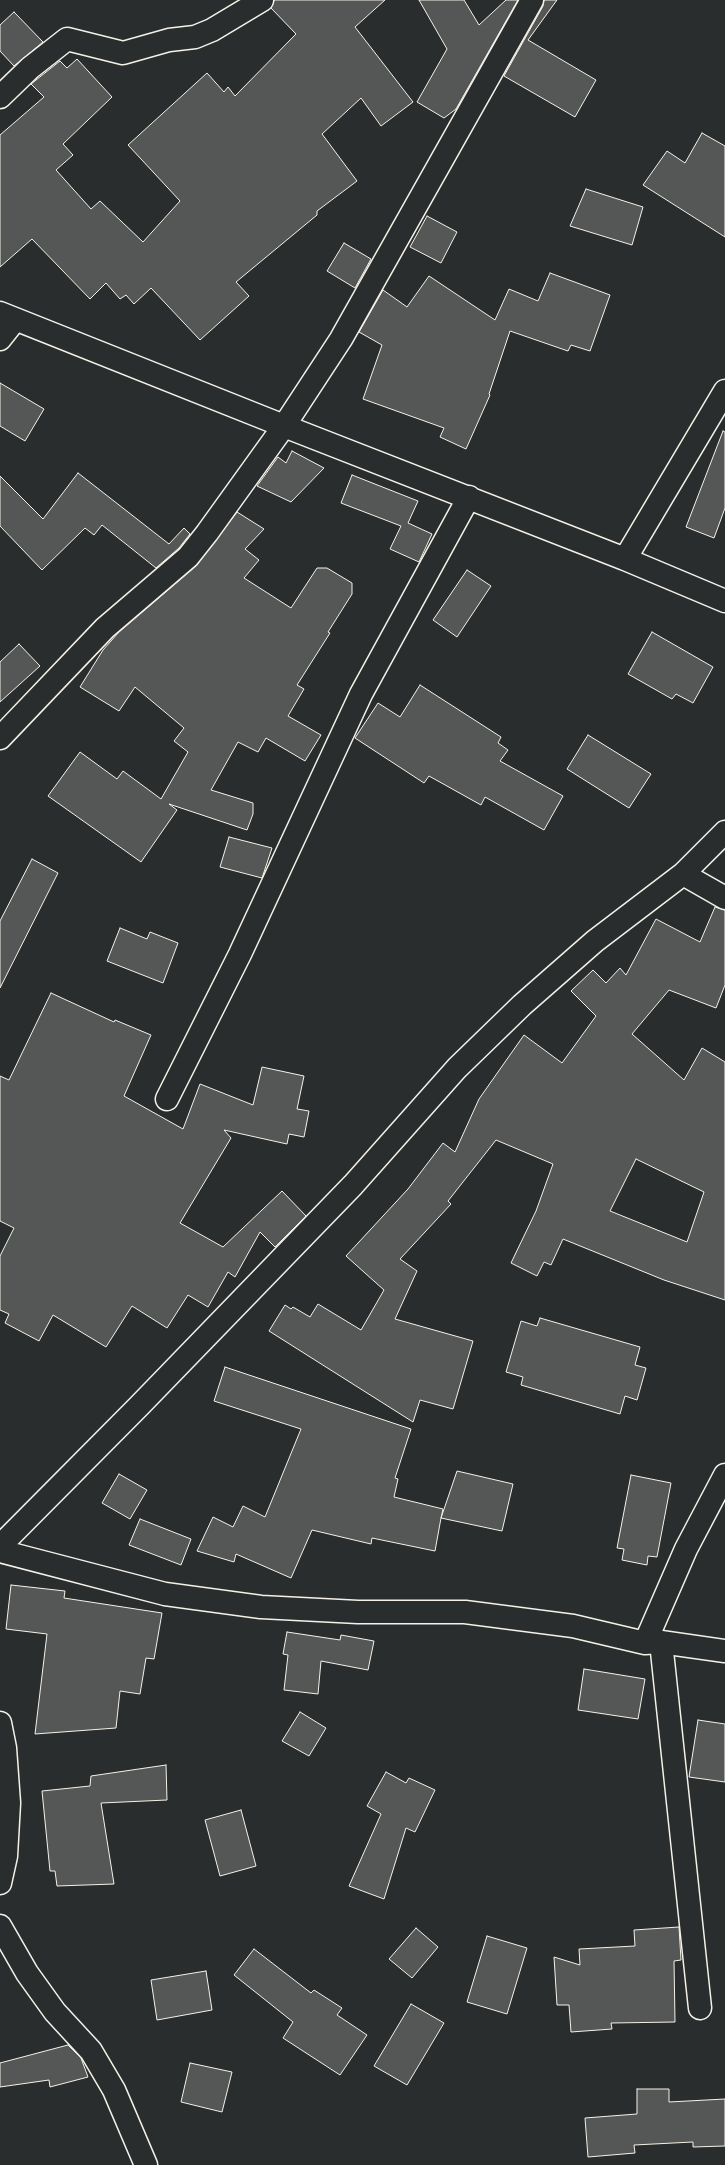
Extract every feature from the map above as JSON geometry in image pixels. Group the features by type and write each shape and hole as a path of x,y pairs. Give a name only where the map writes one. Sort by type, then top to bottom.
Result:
{"street":[{"path":"0,97 30,68 67,39 123,53 169,40 195,37 212,30 262,0"},
{"path":"0,738 105,628 188,556 207,533 284,426 341,339 532,0"},
{"path":"0,339 8,317 469,497 625,559 725,601"},
{"path":"625,559 725,391"},
{"path":"167,1099 240,954 357,701 469,497"},
{"path":"0,1546 139,1406 348,1191 457,1068 522,1005 595,941 683,874 725,832"},
{"path":"683,874 725,898"},
{"path":"700,2008 653,1643 686,1549 725,1475"},
{"path":"0,1551 165,1594 261,1606 358,1612 465,1612 573,1626 653,1643 725,1651"},
{"path":"0,1723 5,1748 9,1803 6,1856 0,1883"},
{"path":"0,1926 27,1973 55,2012 91,2051 114,2090 146,2165"}],"building":[{"path":"274,0 385,0 355,27 413,102 381,126 361,98 322,134 357,181 317,211 317,215 236,282 249,296 200,340 151,288 134,304 126,295 120,299 106,283 90,299 32,239 0,267 0,135 44,97 31,84 60,61 67,68 77,59 112,97 63,144 73,155 56,170 91,209 100,201 143,242 180,201 128,145 207,73 224,92 228,87 235,96 296,34 271,8"},
{"path":"419,0 464,0 479,25 506,0 518,0 456,109 444,118 417,102 447,49"},
{"path":"544,0 557,0 528,40 596,80 575,117 504,76 543,6"},
{"path":"14,12 43,42 14,66 0,51 0,25"},
{"path":"702,133 725,146 725,237 643,185 667,151 685,163"},
{"path":"586,189 643,207 632,245 570,226"},
{"path":"427,216 457,232 441,263 410,247"},
{"path":"344,243 371,259 355,288 327,271"},
{"path":"550,273 610,295 590,351 571,345 568,351 510,331 489,394 490,395 466,449 440,437 444,428 363,399 382,345 359,332 383,290 407,307 429,276 495,320 509,289 538,301"},
{"path":"0,383 44,409 25,441 0,426"},
{"path":"723,431 725,432 725,508 714,538 686,527"},
{"path":"292,451 324,468 291,502 257,486 278,457 286,463"},
{"path":"78,473 169,544 184,528 190,534 179,548 156,568 102,525 94,535 85,528 42,570 0,526 0,476 43,519"},
{"path":"352,475 418,501 408,523 432,534 419,562 390,549 401,526 341,503"},
{"path":"237,512 264,529 245,549 259,560 244,578 291,608 317,568 327,568 352,583 352,594 328,632 330,633 297,685 304,689 288,716 321,735 305,761 266,738 258,752 238,742 211,790 253,803 253,814 247,830 169,804 177,810 141,862 48,796 80,752 117,779 123,771 161,799 188,752 174,741 184,728 135,687 119,711 80,687 103,650 119,632 196,566"},
{"path":"467,570 491,586 457,637 433,620"},
{"path":"652,632 713,667 693,703 676,694 672,699 628,674"},
{"path":"19,644 40,666 0,702 0,662"},
{"path":"420,685 501,737 498,743 508,750 500,761 563,796 544,830 485,797 481,805 429,776 424,783 355,738 378,703 400,717"},
{"path":"588,735 651,774 629,808 567,769"},
{"path":"229,837 272,848 262,878 220,867"},
{"path":"32,859 58,873 0,988 0,921"},
{"path":"715,907 725,910 725,985 716,1008 669,990 632,1034 684,1080 702,1048 725,1062 725,1300 664,1280 563,1239 551,1265 544,1262 537,1276 511,1263 536,1211 553,1164 496,1140 448,1201 451,1204 400,1259 417,1271 395,1319 473,1341 453,1409 420,1400 413,1422 269,1331 285,1305 291,1309 293,1307 310,1317 318,1304 361,1330 384,1290 346,1256 408,1189 443,1143 455,1152 479,1099 524,1035 562,1063 596,1016 571,991 593,970 606,983 620,968 626,975 656,919 700,942","holes":["636,1159 704,1192 687,1242 610,1211"]},
{"path":"120,928 147,939 150,932 178,943 163,983 107,961"},
{"path":"51,993 114,1022 115,1020 151,1035 124,1096 183,1129 200,1084 253,1105 262,1067 304,1076 297,1109 309,1111 304,1137 289,1134 287,1144 224,1130 231,1138 180,1223 223,1247 282,1191 306,1216 275,1247 260,1232 235,1277 228,1272 208,1307 188,1295 167,1328 132,1306 106,1347 53,1315 39,1341 5,1323 9,1314 0,1310 0,1256 14,1228 0,1221 0,1076 9,1080"},
{"path":"540,1318 640,1347 635,1365 646,1368 637,1400 625,1396 620,1414 521,1385 523,1377 506,1372 521,1321 537,1326"},
{"path":"225,1367 411,1429 395,1478 398,1479 394,1497 443,1509 435,1551 372,1538 371,1544 312,1530 291,1578 236,1554 234,1562 197,1551 213,1517 233,1527 243,1506 265,1517 301,1429 214,1401"},
{"path":"457,1471 513,1484 502,1531 441,1518"},
{"path":"119,1474 147,1490 130,1519 102,1503"},
{"path":"631,1475 671,1483 657,1557 648,1556 647,1565 622,1560 624,1549 617,1548"},
{"path":"140,1519 191,1539 181,1565 129,1545"},
{"path":"11,1585 65,1591 64,1598 162,1613 154,1659 146,1658 140,1694 120,1691 116,1728 35,1734 47,1634 6,1629"},
{"path":"287,1632 340,1640 341,1635 374,1641 368,1670 321,1661 318,1694 284,1690 288,1655 283,1654"},
{"path":"584,1669 645,1679 638,1719 578,1710"},
{"path":"300,1712 326,1728 309,1756 282,1741"},
{"path":"698,1720 725,1724 725,1782 689,1777"},
{"path":"166,1765 167,1800 101,1803 114,1884 57,1886 55,1871 50,1871 42,1791 90,1786 91,1776"},
{"path":"386,1772 406,1783 409,1778 435,1790 415,1832 406,1828 384,1899 349,1886 381,1814 367,1806"},
{"path":"241,1810 256,1866 220,1876 205,1820"},
{"path":"679,1927 681,1960 674,1961 675,2022 611,2023 612,2029 571,2032 569,2005 557,2005 554,1957 580,1965 579,1949 635,1946 634,1930"},
{"path":"416,1928 438,1947 412,1978 389,1959"},
{"path":"487,1936 527,1948 507,2014 467,2002"},
{"path":"254,1949 311,1993 314,1990 342,2008 337,2015 367,2035 340,2075 283,2038 293,2022 234,1975"},
{"path":"206,1971 212,2010 157,2020 151,1980"},
{"path":"411,2004 444,2023 407,2085 374,2066"},
{"path":"68,2045 81,2058 88,2077 50,2087 49,2080 0,2087 0,2063"},
{"path":"190,2063 232,2072 222,2112 181,2102"},
{"path":"637,2089 669,2089 669,2102 725,2099 725,2146 693,2147 693,2142 634,2145 635,2153 588,2157 585,2118 637,2114"}]}
